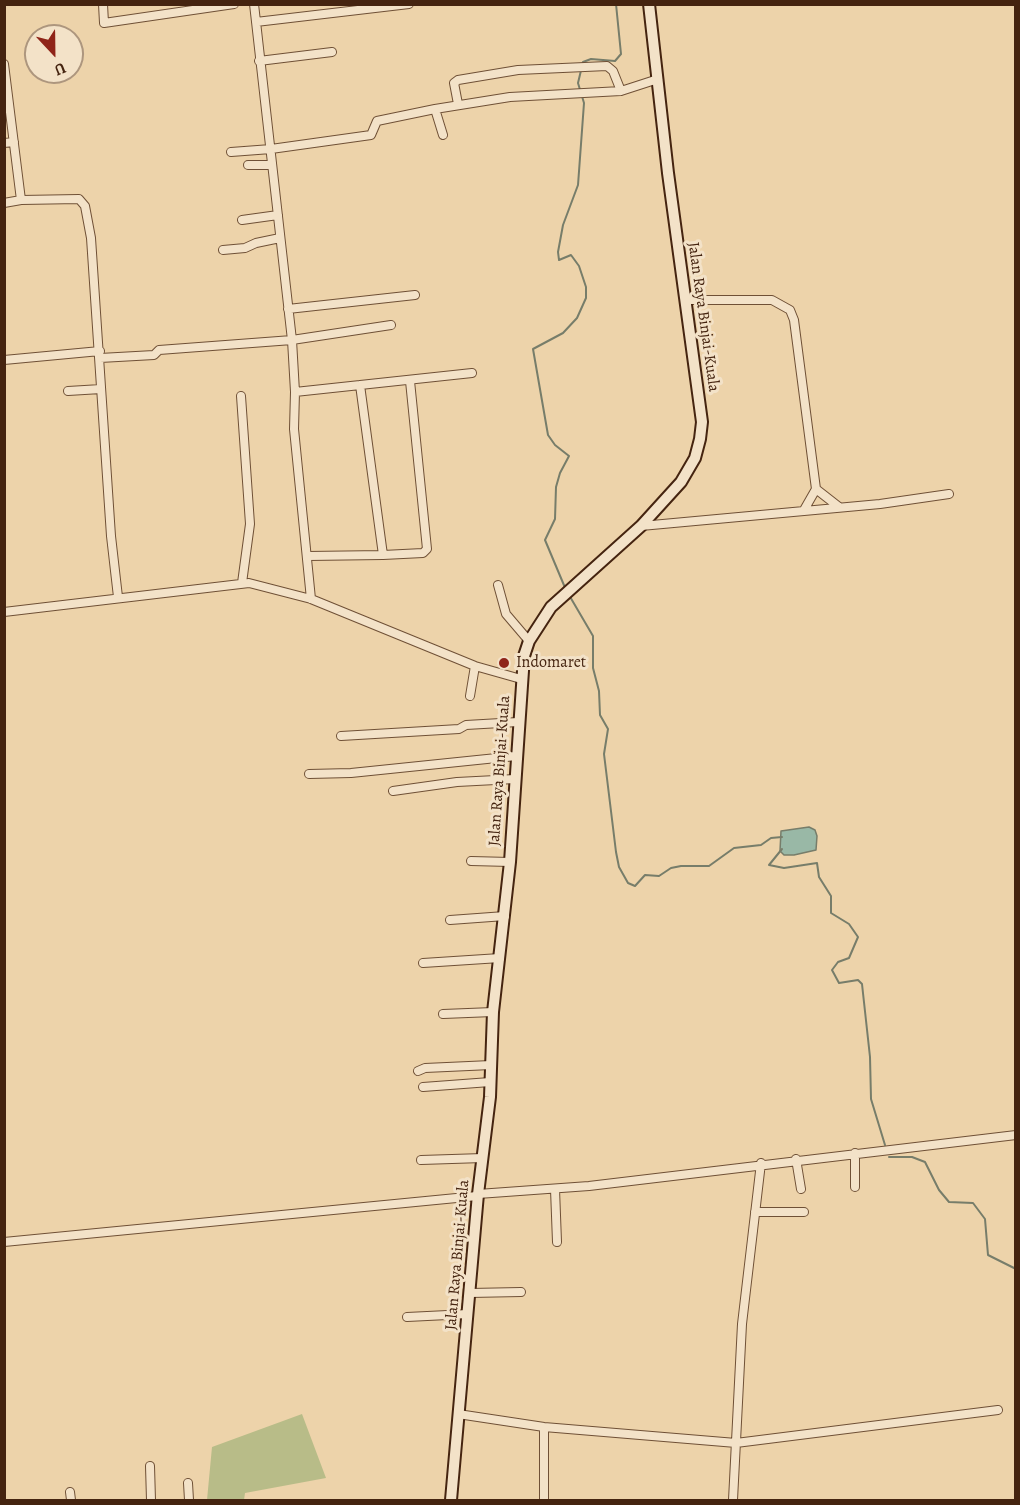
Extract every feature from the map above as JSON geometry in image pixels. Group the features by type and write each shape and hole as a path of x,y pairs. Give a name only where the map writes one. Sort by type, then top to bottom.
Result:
{"main road":[{"name":"Jalan Raya Binjai-Kuala","path":"451,1500 490,1082 494,1012 510,862 521,679 529,641 551,607 641,526 681,482 695,458 700,439 702,422 668,173 649,4"}],"street":[{"path":"104,4 104,23 234,4"},
{"path":"254,4 292,340 295,392 294,429 311,599"},
{"path":"256,22 409,4"},
{"path":"259,61 332,52"},
{"path":"4,64 21,200"},
{"path":"458,104 454,82 518,70 607,66 613,71 621,91"},
{"path":"231,152 271,149 371,135 377,121 458,104 510,97 621,91 658,79"},
{"path":"435,109 443,135"},
{"path":"4,144 14,142"},
{"path":"248,165 272,165"},
{"path":"4,203 21,200 79,199 85,206 91,238 118,597"},
{"path":"242,220 278,215"},
{"path":"223,250 245,248 280,238"},
{"path":"288,309 415,295"},
{"path":"687,300 772,300 790,310 794,320 816,489 804,510"},
{"path":"4,360 154,355 159,350 292,340 392,325"},
{"path":"295,392 472,373"},
{"path":"308,556 423,553 427,549 410,381"},
{"path":"360,385 383,555"},
{"path":"68,391 101,389"},
{"path":"241,396 250,524 242,583"},
{"path":"816,489 839,507"},
{"path":"641,526 880,504 949,494"},
{"path":"4,612 242,583 268,585 311,599 475,666 521,679"},
{"path":"498,585 506,614 529,641"},
{"path":"470,696 475,666"},
{"path":"341,736 459,729 466,725 518,722"},
{"path":"309,774 351,773 516,756"},
{"path":"393,791 457,782 515,779"},
{"path":"471,861 510,862"},
{"path":"450,920 505,916"},
{"path":"423,963 500,958"},
{"path":"443,1014 494,1012"},
{"path":"418,1071 425,1068 491,1065"},
{"path":"423,1087 490,1082"},
{"path":"4,1242 555,1189 761,1163 1016,1135"},
{"path":"855,1153 855,1187"},
{"path":"421,1160 483,1158"},
{"path":"796,1159 801,1189"},
{"path":"733,1500 742,1324 761,1163"},
{"path":"555,1189 556,1242"},
{"path":"755,1212 804,1212"},
{"path":"470,1293 521,1292"},
{"path":"407,1317 468,1314"},
{"path":"458,1414 544,1426 736,1443 998,1410"},
{"path":"544,1426 544,1500"},
{"path":"150,1466 151,1500"},
{"path":"188,1483 189,1500"}],"green space":[{"path":"302,1414 326,1478 245,1493 244,1500 207,1500 212,1447"}],"shaded area":[{"path":"809,827 815,830 817,836 816,850 794,855 784,855 780,851 781,831"}],"waterway":[{"path":"566,590 545,540 555,519 556,487 569,456 555,445 548,435 533,349 563,333 577,318 586,298 586,287 579,266 571,255 559,260 558,252 563,225 578,185 584,103 578,83 583,62 591,59 615,61 621,54 616,4"},
{"path":"569,595 593,636 593,668 599,691 600,715 608,729 604,754 616,852 619,867 628,883 635,886 645,875 659,876 671,868 709,866 734,848 761,845 771,838 782,837"},
{"path":"782,849 769,865 784,868 817,863 819,877 831,896 831,913 849,924 858,937 849,958 838,962 832,970 839,983 858,980 862,984 870,1057 871,1099 885,1145"},
{"path":"889,1157 912,1157 925,1162 939,1190 949,1202 973,1203 985,1219 988,1255 1016,1269"}],"place":[{"name":"Indomaret","path":"504,663"}]}
